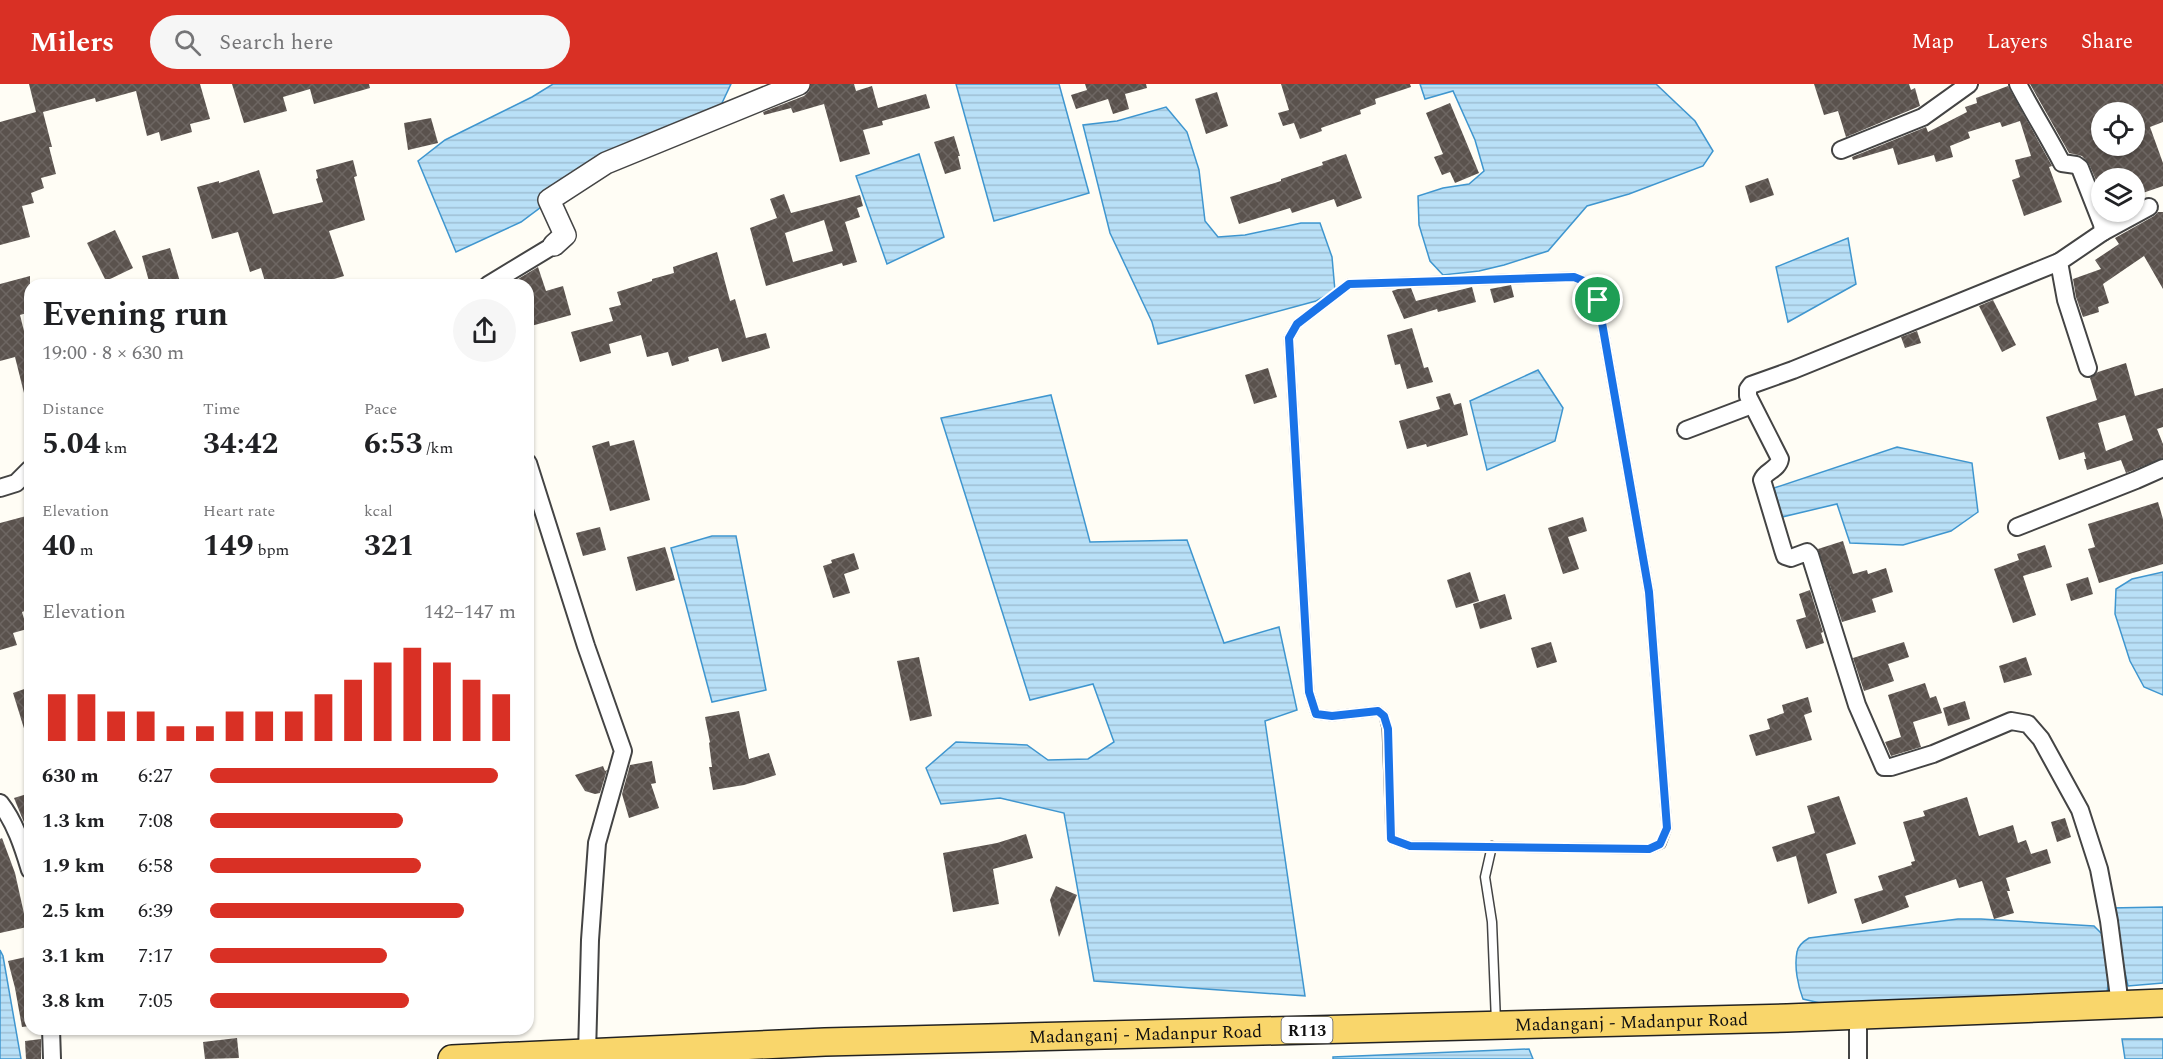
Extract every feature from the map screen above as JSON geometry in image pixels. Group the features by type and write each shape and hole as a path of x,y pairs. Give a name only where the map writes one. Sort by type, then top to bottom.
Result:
{"main road":[{"name":"Madanganj - Madanpur Road","path":"452,1059 587,1054 826,1051 1496,1025 1858,1016 2163,1003"}],"street":[{"path":"498,279 554,245 566,235 549,200 606,163 799,84"},
{"path":"1841,150 1923,117 1969,84"},
{"path":"2018,84 2062,163 2076,165 2080,168 2103,232"},
{"path":"2120,1005 2103,890 2080,810 2041,739 2028,724 2011,721 1933,754 1884,767 1857,705 1810,555 1807,552 1791,558 1785,555 1783,550 1762,480 1764,475 1777,466 1780,459 1752,405 1748,389 1751,385 2059,262 2103,232 2149,207"},
{"path":"2059,262 2066,300 2088,368"},
{"path":"1686,430 1752,405"},
{"path":"2017,527 2163,468"},
{"path":"0,488 16,483 24,475"},
{"path":"534,482 586,646 623,751 597,843 590,940 587,1054"},
{"path":"0,803 7,812 24,852"},
{"path":"1858,1016 1858,1059"},
{"path":"51,1035 52,1059"}],"lane":[{"path":"1574,277 1591,284 1598,300 1649,592 1667,828 1660,844 1649,849 1492,846 1410,846 1391,839 1388,729 1384,716 1378,711 1332,716 1316,714 1309,692 1289,338 1297,324 1349,284 1574,277"},
{"path":"1492,846 1485,878 1492,922 1496,1025"}],"water":[{"path":"553,84 731,84 713,122 592,169 521,222 456,252 418,161 445,140 532,97"},
{"path":"956,84 1059,84 1089,193 994,221"},
{"path":"1420,84 1656,84 1695,121 1713,151 1703,166 1629,194 1587,206 1548,251 1479,271 1443,275 1430,261 1419,225 1418,196 1443,188 1469,184 1484,171 1475,140 1453,91 1425,99"},
{"path":"1166,107 1187,132 1199,170 1205,221 1218,237 1245,235 1301,223 1320,223 1332,257 1335,291 1316,301 1158,344 1152,322 1110,233 1083,125 1117,121"},
{"path":"919,154 944,237 887,264 856,176"},
{"path":"1848,238 1856,284 1788,322 1776,267"},
{"path":"1538,370 1563,408 1555,441 1487,470 1470,401"},
{"path":"1051,395 1090,542 1187,540 1224,643 1279,627 1297,710 1265,721 1305,996 1094,981 1064,813 1000,798 941,804 926,768 956,742 1027,745 1048,760 1088,759 1114,742 1093,684 1030,700 941,418"},
{"path":"1897,447 1972,463 1978,512 1951,531 1903,545 1850,543 1837,504 1782,517 1774,488"},
{"path":"712,536 736,536 766,690 712,702 671,548"},
{"path":"2163,572 2163,695 2144,687 2130,661 2115,614 2116,589 2132,579"},
{"path":"2163,907 2163,983 2128,986 2110,908"},
{"path":"1958,919 2094,926 2104,936 2109,976 2107,993 1820,1003 1803,999 1797,976 1796,958 1799,947 1809,938"},
{"path":"0,950 3,956 21,1059 0,1059"},
{"path":"2122,1039 2163,1039 2163,1059 2125,1059"},
{"path":"1529,1049 1533,1059 1333,1059 1333,1057"}],"building":[{"path":"29,84 200,84 210,119 190,124 192,132 161,141 159,132 147,136 136,91 96,102 95,98 43,112 56,174 41,178 44,188 31,193 34,203 22,206 30,237 0,245 0,122 36,112"},
{"path":"232,84 369,84 370,88 314,104 310,89 283,97 287,111 244,123"},
{"path":"811,84 854,84 856,91 872,86 878,108 926,94 930,108 882,121 883,125 863,130 870,154 840,162 824,104 793,113 791,108 764,115 763,112 804,96"},
{"path":"1085,84 1146,84 1147,88 1125,94 1129,109 1113,114 1108,99 1076,109 1071,95 1087,90"},
{"path":"1281,84 1410,84 1411,87 1375,99 1376,104 1360,110 1361,114 1321,128 1322,131 1300,139 1294,123 1283,126 1278,113 1289,110"},
{"path":"1814,84 1909,84 1911,90 1915,88 1920,106 1846,137 1838,111 1824,115"},
{"path":"2030,84 2163,84 2163,122 2150,127 2163,163 2163,186 2145,192 2145,168 2091,169 2082,156 2069,153"},
{"path":"2008,86 2052,166 2049,167 2062,202 2024,216 2012,180 2020,177 2015,160 2031,156 2020,121 2002,127 2000,122 1968,132 1970,138 1950,146 1953,157 1936,162 1934,155 1898,165 1893,148 1853,160 1852,157 1926,127 1928,132 1967,112 1965,107 1977,103 1976,98"},
{"path":"1217,92 1228,126 1206,134 1195,99"},
{"path":"1450,103 1479,173 1455,183 1450,172 1442,175 1434,157 1443,154 1426,113"},
{"path":"431,118 438,143 408,150 404,123"},
{"path":"954,136 961,169 945,174 934,142"},
{"path":"1346,154 1362,198 1337,207 1334,199 1292,213 1290,208 1239,224 1230,197 1281,181 1281,179 1323,165 1322,162"},
{"path":"353,160 357,176 354,177 365,220 329,231 344,276 334,279 264,279 261,268 250,272 238,232 212,239 197,187 219,181 219,183 259,170 273,214 323,202 316,179 318,178 316,170"},
{"path":"1768,178 1774,195 1750,203 1745,186"},
{"path":"784,194 791,213 860,195 863,206 857,208 860,217 845,222 857,262 843,266 842,263 766,286 750,228 777,218 770,199","holes":["824,220 833,251 793,262 785,233"]},
{"path":"2158,212 2163,212 2163,289 2144,256 2103,284 2109,303 2098,307 2099,312 2083,317 2073,279 2101,269 2095,260 2119,244 2115,238"},
{"path":"115,230 133,268 110,279 105,279 87,243"},
{"path":"170,248 179,279 148,279 142,256"},
{"path":"717,252 730,301 735,299 746,338 766,333 770,348 722,362 718,348 688,357 689,361 672,366 668,352 647,357 641,335 609,344 611,353 580,362 571,332 613,321 609,308 621,305 617,292 674,273 673,267"},
{"path":"538,267 546,291 563,286 571,315 534,325 534,279 518,279"},
{"path":"30,276 30,279 24,279 24,314 20,315 24,331 24,393 15,357 0,361 0,284"},
{"path":"1511,285 1514,297 1494,303 1490,289"},
{"path":"1472,287 1476,302 1438,312 1437,309 1404,319 1392,291 1411,288 1416,301"},
{"path":"1993,300 2016,345 2002,352 1979,306"},
{"path":"1412,328 1424,368 1428,367 1433,382 1407,389 1400,364 1395,365 1387,335"},
{"path":"1917,331 1921,343 1905,348 1901,337"},
{"path":"2126,363 2135,396 2163,388 2163,427 2157,429 2163,444 2163,458 2126,473 2121,460 2087,470 2084,452 2059,460 2046,417 2097,400 2090,378 2098,372","holes":["2125,415 2133,440 2106,451 2098,423"]},
{"path":"1268,368 1277,397 1254,404 1245,375"},
{"path":"1450,393 1454,405 1461,403 1468,435 1427,447 1426,444 1407,449 1399,421 1440,409 1436,397"},
{"path":"634,440 650,500 610,511 592,446 609,441 610,446"},
{"path":"2158,502 2163,519 2163,564 2099,583 2088,549 2095,547 2088,524"},
{"path":"24,517 24,611 22,612 24,630 13,633 17,645 0,650 0,523"},
{"path":"1583,517 1587,531 1568,537 1579,569 1563,574 1548,528"},
{"path":"600,527 606,550 583,556 576,533"},
{"path":"1843,541 1853,574 1867,570 1868,574 1886,568 1893,592 1872,599 1876,612 1842,622 1818,549"},
{"path":"2045,545 2052,567 2023,576 2036,615 2013,623 1994,569 2019,560 2017,554"},
{"path":"665,547 675,580 636,591 627,557"},
{"path":"854,553 859,569 844,574 850,593 833,598 823,566 832,563 831,560"},
{"path":"1470,572 1479,601 1456,608 1447,580"},
{"path":"2088,577 2093,594 2071,601 2066,584"},
{"path":"1810,590 1823,632 1821,633 1824,643 1806,649 1796,620 1806,617 1799,594"},
{"path":"1505,594 1512,619 1480,629 1473,604"},
{"path":"1551,642 1557,662 1537,668 1531,648"},
{"path":"1904,642 1909,657 1888,664 1894,681 1864,691 1853,658"},
{"path":"919,657 932,716 910,721 897,661"},
{"path":"2026,657 2032,675 2004,683 1999,666"},
{"path":"1925,683 1930,698 1936,696 1942,713 1913,722 1921,747 1891,756 1885,742 1901,737 1888,695"},
{"path":"24,689 24,728 13,693"},
{"path":"1808,697 1812,712 1804,715 1812,740 1756,756 1749,735 1770,729 1767,719 1784,713 1782,705"},
{"path":"1965,701 1970,719 1948,726 1943,708"},
{"path":"739,711 749,759 769,753 776,775 744,785 713,790 709,767 712,767 710,742 705,717"},
{"path":"652,761 656,783 651,784 659,808 629,818 622,794 630,765"},
{"path":"603,766 605,771 607,770 600,793 585,791 575,775"},
{"path":"24,795 24,822 14,798"},
{"path":"1839,796 1856,844 1826,854 1837,893 1808,904 1796,856 1777,862 1772,847 1815,833 1807,806"},
{"path":"1967,797 1979,836 2013,825 2018,843 2026,840 2031,854 2047,849 2051,863 2006,878 2010,891 2007,891 2014,913 1994,919 1982,881 1959,888 1956,879 1905,896 1909,907 1862,924 1854,899 1883,890 1878,876 1912,865 1911,862 1915,861 1903,822 1925,816 1923,811"},
{"path":"2065,818 2071,837 2057,842 2051,822"},
{"path":"1026,834 1033,858 993,869 999,904 953,912 943,853 997,843"},
{"path":"2,838 15,873 24,914 24,928 0,933 0,839"},
{"path":"1056,886 1077,895 1059,937 1050,900"},
{"path":"24,957 24,1027 22,1027 8,961"},
{"path":"237,1038 239,1058 205,1059 203,1042"},
{"path":"41,1039 41,1059 26,1059 25,1041"}],"route":[{"path":"1574,277 1591,284 1598,300 1649,592 1667,828 1660,844 1649,849 1410,846 1391,839 1388,729 1384,716 1378,711 1332,716 1316,714 1309,692 1288,354 1289,338 1297,324 1349,284 1574,277"}]}
